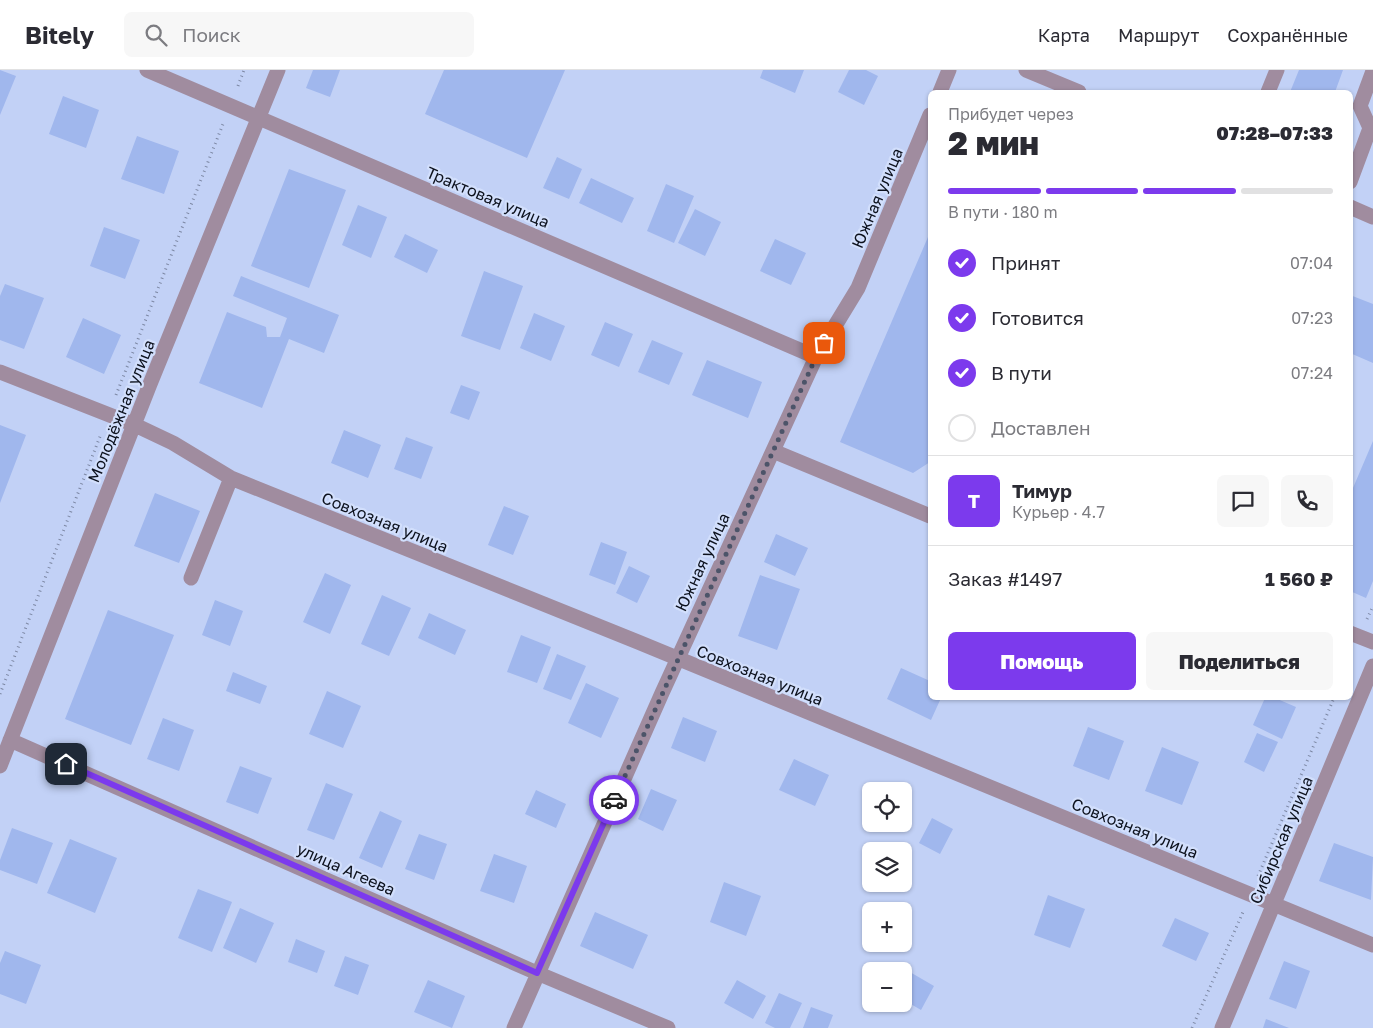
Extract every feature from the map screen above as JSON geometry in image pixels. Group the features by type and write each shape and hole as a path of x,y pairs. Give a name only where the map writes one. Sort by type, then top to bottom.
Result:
{"street":[{"name":"Трактовая улица","path":"147,70 261,117 816,357"},
{"name":"Молодёжная улица","path":"0,766 135,425 261,117 278,70"},
{"path":"941,90 949,70"},
{"path":"1026,70 1074,90"},
{"path":"1269,90 1277,70"},
{"path":"1353,174 1371,129 1360,106 1373,71"},
{"name":"Южная улица","path":"514,1028 677,660 816,357 858,288 928,120"},
{"path":"1353,208 1373,217"},
{"name":"Совхозная улица","path":"0,372 135,425 173,443 231,478 1373,945"},
{"path":"773,451 928,515"},
{"path":"192,578 231,478"},
{"path":"1353,634 1373,642"},
{"name":"Сибирская улица","path":"1222,1028 1373,666"},
{"name":"улица Агеева","path":"10,740 537,973 668,1028"}],"path":[{"path":"0,694 244,70"},
{"path":"1192,1028 1333,700"}],"building":[{"path":"0,70 16,76 0,115"},
{"path":"313,70 340,70 330,97 306,88"},
{"path":"444,70 565,70 527,158 425,114"},
{"path":"763,70 804,70 795,93 760,78"},
{"path":"849,70 866,70 878,76 864,105 838,92"},
{"path":"1299,70 1343,70 1336,90 1291,90"},
{"path":"63,96 99,110 86,148 49,134"},
{"path":"137,136 179,151 164,194 121,179"},
{"path":"557,157 582,169 569,199 543,188"},
{"path":"289,169 346,190 309,288 251,266"},
{"path":"591,178 634,198 622,223 579,203"},
{"path":"666,184 694,196 674,243 647,231"},
{"path":"358,205 387,217 371,258 342,245"},
{"path":"695,209 721,222 705,256 678,243"},
{"path":"104,227 140,240 125,279 90,266"},
{"path":"405,234 438,250 427,273 394,257"},
{"path":"928,237 928,463 913,473 840,442"},
{"path":"775,239 806,253 791,285 760,271"},
{"path":"484,271 523,286 500,350 461,336"},
{"path":"241,276 339,315 324,353 289,339 262,408 199,383 227,312 266,327 267,337 280,337 287,318 233,296"},
{"path":"5,284 44,298 24,349 0,340 0,296"},
{"path":"1353,296 1373,304 1373,363 1353,354"},
{"path":"534,313 565,326 551,361 520,348"},
{"path":"83,318 121,335 104,374 66,357"},
{"path":"605,322 633,334 619,367 591,355"},
{"path":"652,340 683,353 669,385 638,372"},
{"path":"707,360 762,382 748,418 692,395"},
{"path":"461,385 480,392 469,420 450,413"},
{"path":"0,425 26,435 0,503"},
{"path":"344,430 381,445 368,478 331,463"},
{"path":"406,437 433,447 421,479 394,469"},
{"path":"1373,441 1373,581 1366,598 1353,592 1353,488"},
{"path":"155,493 200,511 179,563 134,546"},
{"path":"504,506 529,516 513,555 488,545"},
{"path":"776,534 808,548 795,576 764,562"},
{"path":"601,542 627,552 615,585 589,575"},
{"path":"629,566 650,576 637,603 616,593"},
{"path":"325,573 351,585 330,634 303,622"},
{"path":"760,575 800,589 777,650 738,636"},
{"path":"382,595 411,608 389,656 361,644"},
{"path":"215,600 243,611 230,646 202,635"},
{"path":"108,610 174,635 131,745 65,719"},
{"path":"429,613 466,630 455,655 418,638"},
{"path":"521,635 551,647 537,683 507,672"},
{"path":"557,654 586,666 571,700 543,689"},
{"path":"901,668 928,680 928,700 940,700 931,720 887,699"},
{"path":"233,672 267,686 260,704 226,691"},
{"path":"586,683 619,698 601,738 568,723"},
{"path":"327,691 361,706 343,748 309,734"},
{"path":"1264,700 1280,700 1296,707 1282,739 1253,725"},
{"path":"683,717 717,731 705,762 671,748"},
{"path":"163,718 194,730 179,771 147,759"},
{"path":"1088,727 1124,741 1109,780 1073,766"},
{"path":"1257,733 1278,742 1264,772 1244,762"},
{"path":"1162,747 1199,762 1182,805 1145,791"},
{"path":"794,759 829,775 815,806 779,790"},
{"path":"240,766 272,778 258,814 226,802"},
{"path":"326,783 353,794 334,840 307,830"},
{"path":"651,789 677,800 663,831 638,819"},
{"path":"536,790 566,804 556,828 525,814"},
{"path":"380,811 402,821 382,868 359,858"},
{"path":"932,818 953,829 940,854 919,843"},
{"path":"12,828 53,843 37,884 0,870 0,860"},
{"path":"419,834 447,844 434,880 405,869"},
{"path":"70,839 117,858 95,913 47,893"},
{"path":"1334,843 1373,857 1371,900 1319,881"},
{"path":"494,854 527,866 514,903 480,891"},
{"path":"724,882 761,896 746,936 710,922"},
{"path":"198,889 232,902 212,952 178,938"},
{"path":"1048,895 1085,909 1070,948 1034,935"},
{"path":"240,908 274,923 256,963 223,948"},
{"path":"595,912 648,935 633,969 580,946"},
{"path":"1175,918 1209,933 1196,961 1162,946"},
{"path":"296,939 325,951 317,973 288,962"},
{"path":"5,951 41,965 26,1004 0,994 0,963"},
{"path":"345,956 369,965 358,995 334,986"},
{"path":"1284,961 1310,971 1296,1009 1269,999"},
{"path":"912,973 934,986 921,1010 912,1005"},
{"path":"428,980 465,996 452,1028 414,1012"},
{"path":"737,980 766,996 753,1019 724,1003"},
{"path":"779,993 802,1003 790,1028 775,1028 765,1023"},
{"path":"811,1007 833,1015 828,1028 803,1028"},
{"path":"1266,1019 1289,1028 1263,1028"}],"way so far":[{"path":"614,800 824,343"}],"route":[{"path":"66,764 537,973 614,800"}]}
